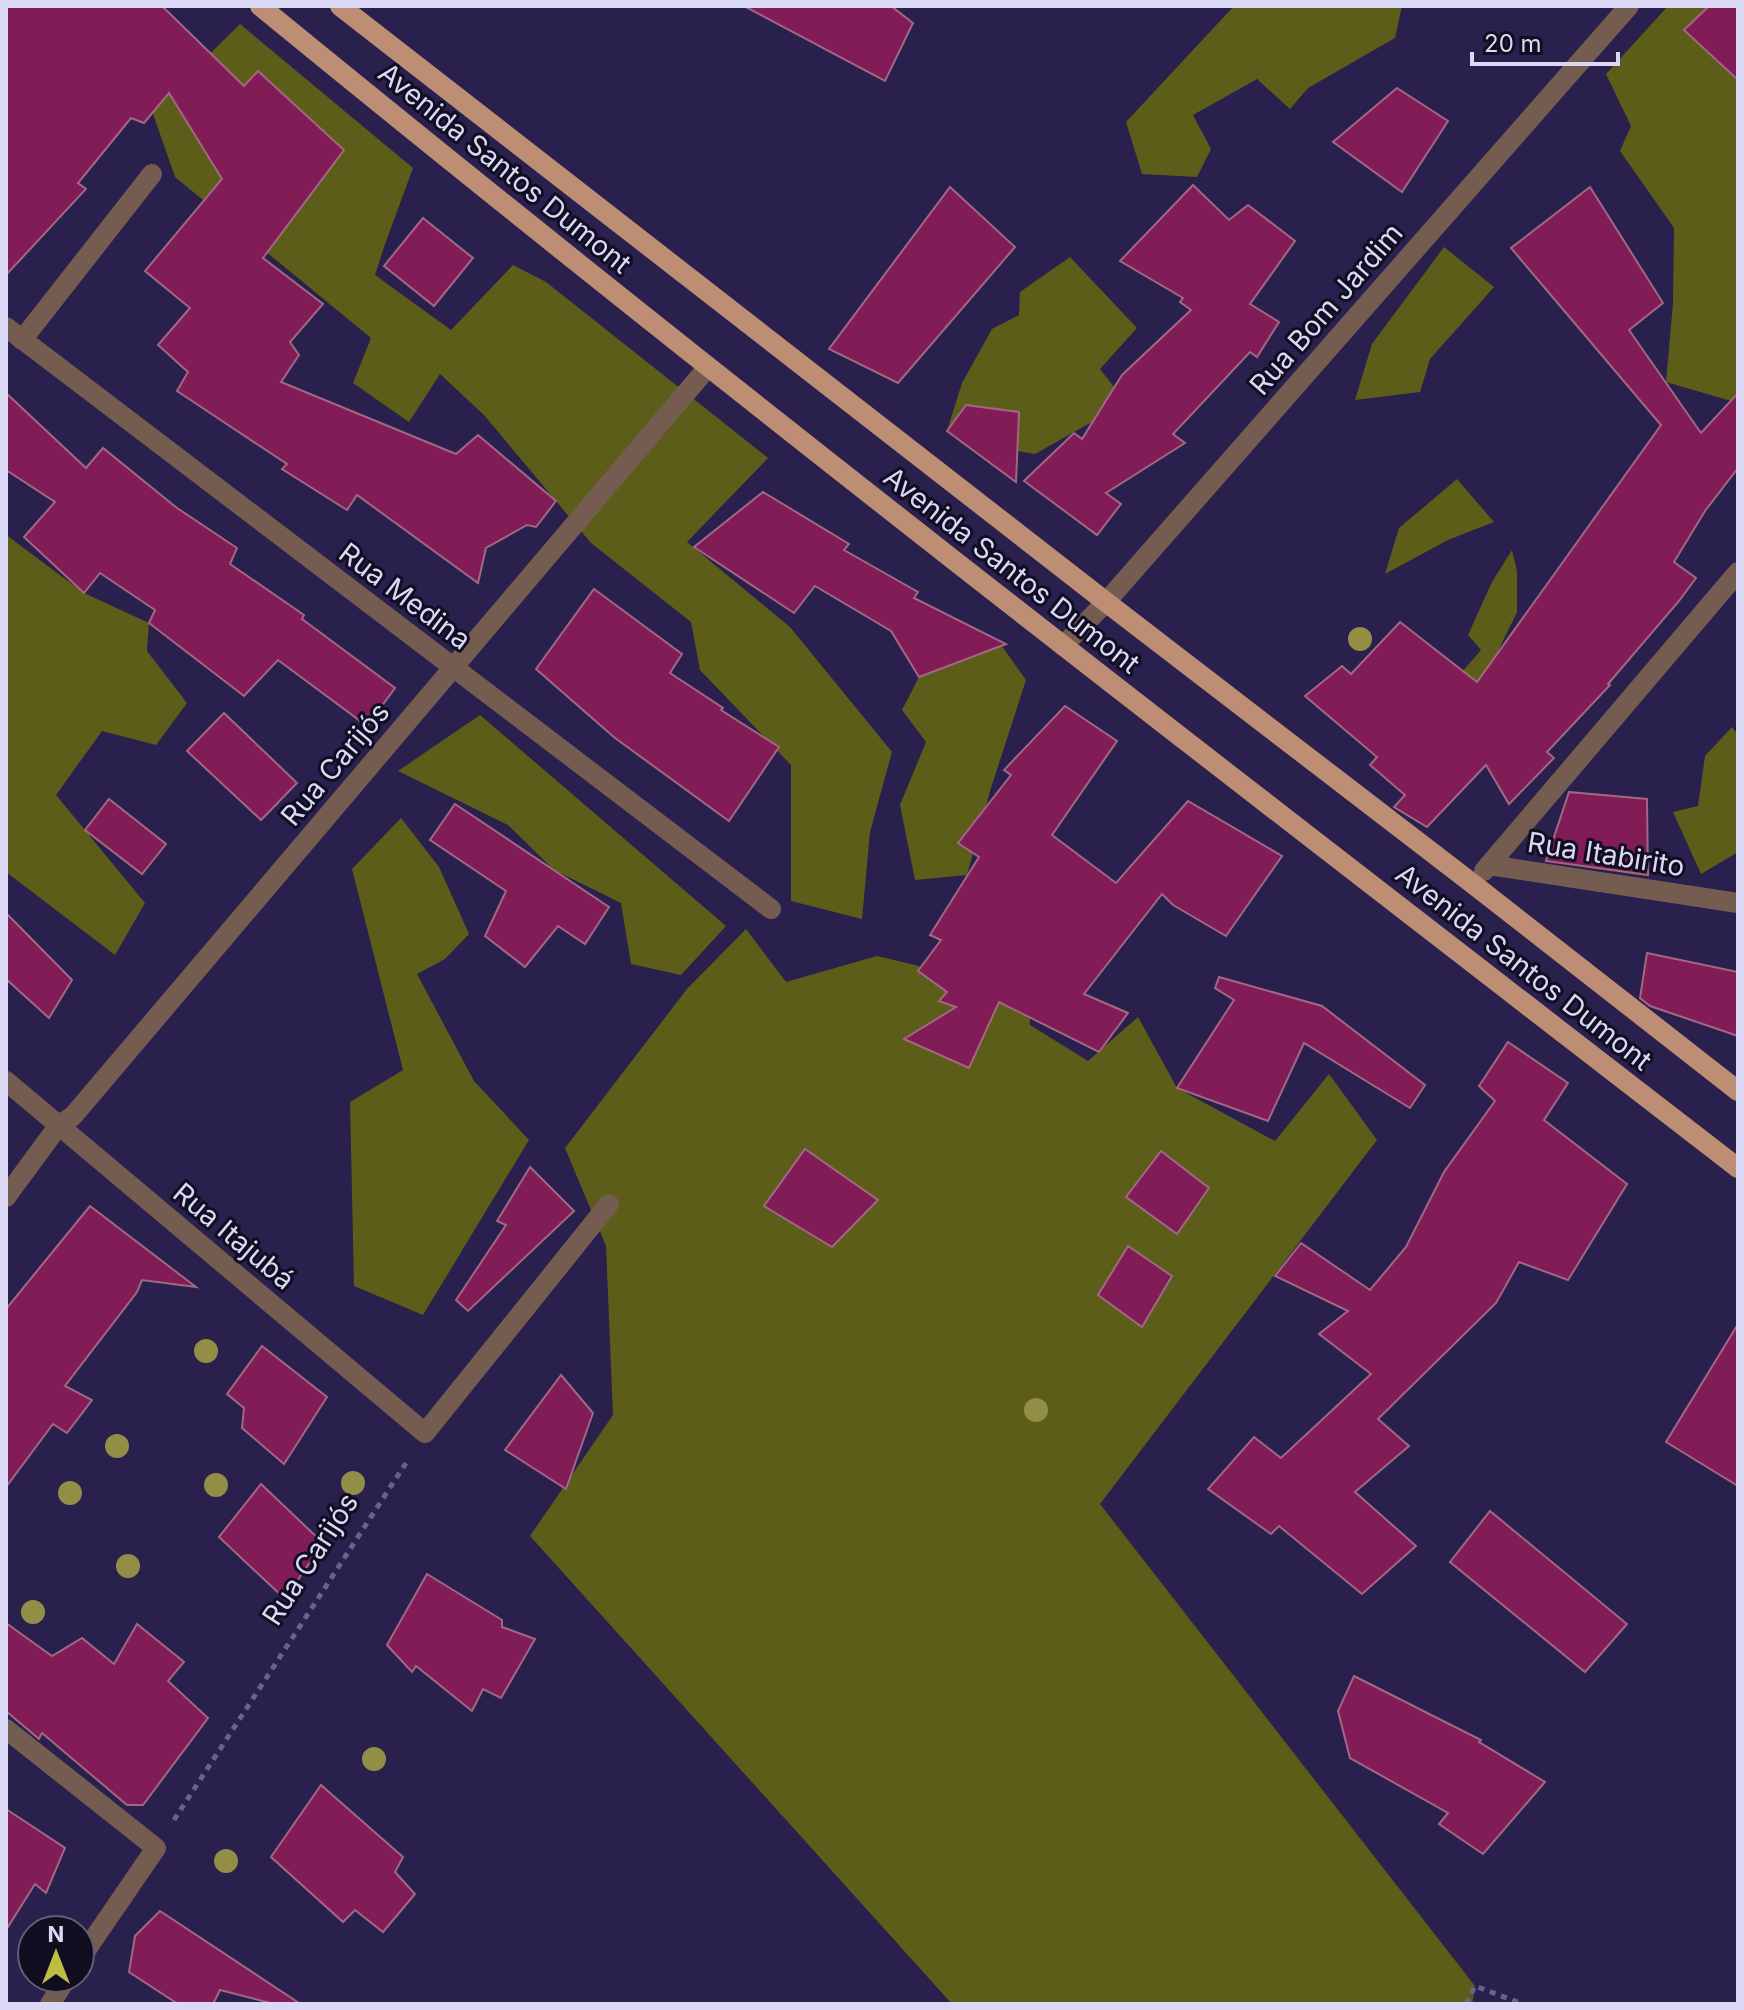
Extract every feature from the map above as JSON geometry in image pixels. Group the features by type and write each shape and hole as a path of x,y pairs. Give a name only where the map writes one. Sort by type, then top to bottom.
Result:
{"main road":[{"name":"Avenida Santos Dumont","path":"260,6 708,367 1738,1168"},
{"name":"Avenida Santos Dumont","path":"340,6 1738,1091"}],"street":[{"name":"Rua Bom Jardim","path":"1063,646 1106,602 1629,6"},
{"path":"14,333 152,174"},
{"name":"Rua Medina","path":"14,333 771,909"},
{"name":"Rua Carijós","path":"6,1197 59,1125 73,1116 708,367"},
{"path":"1489,865 1738,572"},
{"name":"Rua Itabirito","path":"1473,884 1489,865 1738,903"},
{"name":"Rua Itajubá","path":"6,1081 425,1433"},
{"path":"425,1433 609,1204"},
{"path":"6,1729 156,1848 96,1936"}],"path":[{"name":"Rua Carijós","path":"156,1848 425,1433"},
{"path":"1466,2004 1475,1986 1523,2004"}],"shaded area":[{"path":"1234,6 1402,6 1395,38 1308,88 1290,109 1257,79 1193,115 1211,149 1197,177 1142,174 1126,122"},
{"path":"1668,6 1738,6 1738,403 1666,382 1673,303 1674,228 1620,151 1631,126 1606,74"},
{"path":"240,24 413,168 375,275 451,330 513,265 546,282 768,458 687,542 790,627 892,752 870,832 862,919 791,901 791,765 700,670 691,622 591,543 484,415 440,374 409,422 353,383 371,338 175,177 152,111"},
{"path":"1444,247 1494,287 1430,359 1420,392 1355,400 1372,344"},
{"path":"1070,257 1137,328 1100,369 1114,387 1092,422 1035,454 1018,451 1019,412 966,405 947,431 962,383 992,329 1019,315 1020,292"},
{"path":"1457,479 1494,522 1448,540 1385,574 1399,528"},
{"path":"6,531 9,537 84,593 149,623 147,651 187,703 156,745 102,731 56,795 145,903 115,955 6,872"},
{"path":"1512,550 1517,571 1517,612 1474,701 1461,673 1481,650 1468,635 1492,582"},
{"path":"1001,645 1026,680 967,875 915,880 900,805 926,742 902,710 919,677"},
{"path":"480,715 726,926 681,975 631,964 621,903 554,870 508,825 398,771"},
{"path":"1732,727 1738,735 1738,852 1701,874 1673,812 1698,806 1705,756"},
{"path":"401,818 439,867 469,934 445,959 417,974 474,1081 529,1140 423,1315 354,1286 350,1102 403,1070 352,869"},
{"path":"746,929 786,982 877,956 1029,992 1030,1025 1088,1061 1138,1017 1177,1088 1275,1141 1329,1074 1377,1140 1100,1504 1475,1986 1472,2004 952,2004 530,1536 613,1415 606,1246 565,1148 687,989"}],"building":[{"path":"6,6 162,6 244,86 258,71 344,150 263,258 323,304 290,342 299,355 281,382 456,454 478,435 556,501 536,527 527,525 486,548 478,583 357,495 347,510 282,469 287,464 177,391 188,372 158,345 190,308 145,271 222,179 169,93 144,123 131,118 78,183 86,189 6,275"},
{"path":"744,6 891,6 913,23 885,81"},
{"path":"1709,6 1738,6 1738,80 1684,30"},
{"path":"1397,88 1448,121 1402,192 1333,142"},
{"path":"1193,185 1229,220 1248,205 1295,241 1250,304 1279,322 1257,357 1250,352 1173,434 1185,443 1106,493 1121,504 1097,535 1024,481 1074,433 1082,439 1122,375 1191,310 1180,302 1183,298 1120,261"},
{"path":"950,187 1015,247 898,383 829,349"},
{"path":"1590,187 1663,303 1629,330 1701,433 1738,393 1738,468 1705,511 1674,562 1696,578 1610,685 1547,752 1554,758 1509,804 1486,765 1427,827 1394,807 1405,795 1370,765 1377,757 1305,696 1342,666 1351,674 1400,622 1477,682 1661,425 1511,248"},
{"path":"423,218 473,258 434,306 384,266"},
{"path":"6,393 86,468 103,448 177,508 237,548 230,564 304,615 302,619 395,688 367,726 278,660 244,696 149,623 155,610 100,573 84,593 24,537 55,502 6,470"},
{"path":"966,405 1019,412 1016,482 947,431"},
{"path":"763,492 849,544 844,550 918,592 914,598 1006,644 919,677 891,631 815,586 794,613 694,547"},
{"path":"594,589 682,654 670,673 779,747 729,821 615,738 536,669"},
{"path":"1065,706 1117,741 1052,835 1116,883 1188,801 1282,856 1226,936 1173,905 1162,894 1084,994 1128,1013 1099,1052 999,1002 969,1068 904,1039 956,1007 939,1001 947,992 918,971 941,940 930,935 979,857 958,843 1011,775 1004,770"},
{"path":"224,713 297,783 261,820 187,751"},
{"path":"1569,792 1647,799 1648,875 1546,861"},
{"path":"109,799 166,844 142,874 85,830"},
{"path":"455,804 609,907 585,944 558,926 525,967 485,936 506,891 430,840"},
{"path":"6,913 72,980 49,1018 6,979"},
{"path":"1647,953 1738,972 1738,1036 1650,1006 1640,998"},
{"path":"1219,977 1322,1006 1425,1085 1410,1108 1304,1043 1268,1121 1177,1088 1234,1000 1215,988"},
{"path":"1508,1042 1568,1083 1544,1120 1627,1184 1568,1280 1519,1262 1496,1303 1378,1419 1409,1446 1355,1492 1416,1546 1362,1594 1279,1526 1271,1534 1208,1489 1254,1437 1281,1458 1371,1374 1319,1334 1348,1311 1275,1276 1301,1243 1370,1290 1406,1247 1444,1172 1495,1101 1479,1086"},
{"path":"805,1149 878,1200 832,1247 764,1206"},
{"path":"1161,1151 1209,1188 1177,1234 1126,1197"},
{"path":"530,1167 574,1211 468,1311 456,1300 506,1225 497,1221"},
{"path":"90,1206 196,1287 142,1280 137,1292 65,1386 92,1400 67,1433 53,1424 6,1487 6,1309"},
{"path":"1128,1246 1172,1276 1142,1327 1098,1295"},
{"path":"1738,1324 1738,1486 1666,1442"},
{"path":"262,1346 327,1397 284,1464 242,1428 244,1408 227,1394"},
{"path":"561,1375 593,1413 566,1489 505,1450"},
{"path":"261,1484 323,1543 285,1599 219,1537"},
{"path":"1490,1511 1627,1624 1585,1672 1450,1562"},
{"path":"427,1574 502,1620 502,1627 535,1639 501,1698 483,1689 472,1711 416,1666 412,1672 387,1645"},
{"path":"6,1623 52,1656 82,1638 114,1664 137,1624 184,1662 168,1681 208,1718 143,1805 127,1805 42,1733 39,1739 6,1711"},
{"path":"1354,1676 1481,1740 1479,1742 1545,1782 1483,1854 1439,1824 1448,1813 1350,1758 1338,1711"},
{"path":"321,1785 403,1857 395,1872 415,1894 383,1932 355,1910 343,1922 271,1857"},
{"path":"6,1809 65,1848 46,1893 35,1884 6,1930"},
{"path":"160,1911 299,2004 274,2004 220,1990 213,2004 178,2004 129,1972 135,1936"}]}
